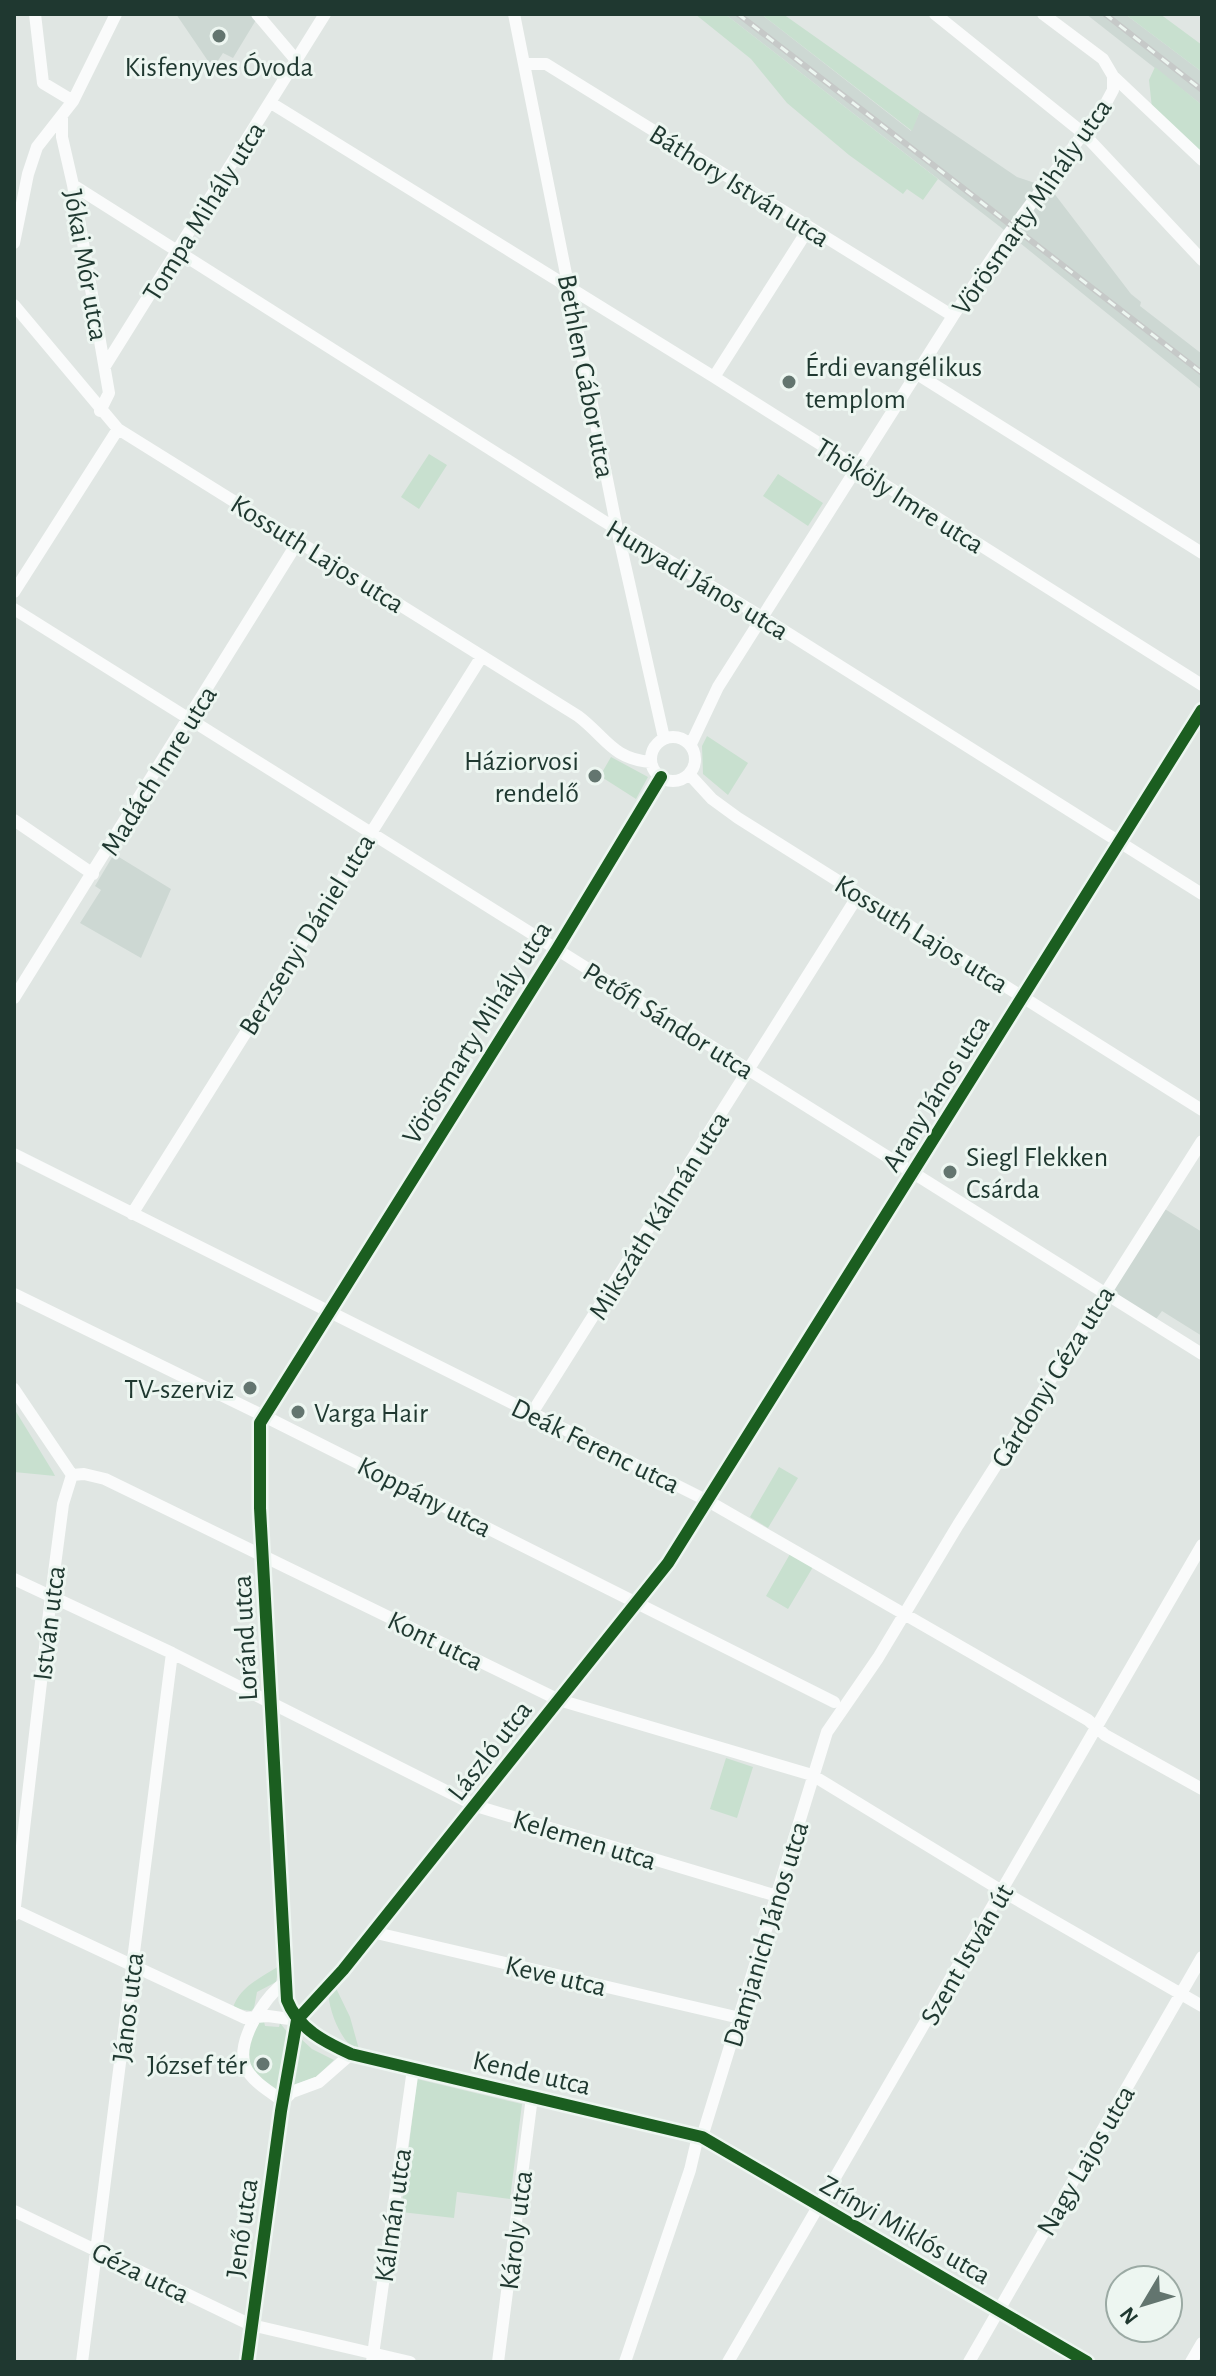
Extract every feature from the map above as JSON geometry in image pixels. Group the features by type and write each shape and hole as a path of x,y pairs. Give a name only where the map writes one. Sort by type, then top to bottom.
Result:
{"street":[{"path":"35,14 43,83 73,101"},
{"path":"14,243 37,147 73,101 116,14"},
{"path":"257,14 296,60"},
{"name":"Tompa Mihály utca","path":"105,366 325,14"},
{"name":"Bethlen Gábor utca","path":"514,14 617,529 664,738"},
{"path":"935,14 1083,133 1202,260"},
{"path":"1043,14 1103,59 1113,76 1202,160"},
{"name":"Báthory István utca","path":"525,64 546,64 953,316"},
{"name":"Vörösmarty Mihály utca","path":"691,744 718,687 953,316 1007,236 1110,96 1113,76"},
{"name":"Thököly Imre utca","path":"271,103 714,377 1202,685"},
{"name":"Jókai Mór utca","path":"62,118 62,137 109,393 108,401 100,411"},
{"name":"Hunyadi János utca","path":"73,185 1202,894"},
{"path":"714,377 809,228"},
{"name":"Kossuth Lajos utca","path":"14,305 118,429 578,716 612,750 629,759 651,762"},
{"path":"917,374 1202,553"},
{"path":"14,592 118,429"},
{"name":"Madách Imre utca","path":"14,998 299,540"},
{"name":"Petőfi Sándor utca","path":"14,609 1202,1354"},
{"name":"Berzsenyi Dániel utca","path":"132,1214 482,656"},
{"name":"Arany János utca","path":"708,1501 1202,710"},
{"path":"678,737 691,744 696,763 689,774 676,781 661,777 651,762 653,748 664,738 678,737"},
{"name":"Kossuth Lajos utca","path":"689,774 712,799 738,818 1202,1110"},
{"name":"Vörösmarty Mihály utca","path":"330,1311 661,777"},
{"path":"14,820 93,874"},
{"name":"Mikszáth Kálmán utca","path":"532,1413 859,894"},
{"name":"Gárdonyi Géza utca","path":"905,1612 1202,1141"},
{"name":"Deák Ferenc utca","path":"14,1154 708,1501 905,1612 1097,1727 1105,1735 1202,1789"},
{"name":"Koppány utca","path":"14,1294 263,1415 834,1702"},
{"name":"Loránd utca","path":"285,1982 260,1508 259,1427 263,1415 330,1311"},
{"path":"14,1389 72,1475"},
{"name":"Kont utca","path":"72,1475 84,1474 105,1479 559,1700 812,1775 1002,1891 1202,2006"},
{"name":"István utca","path":"14,1912 63,1504 72,1475"},
{"name":"László utca","path":"297,2020 343,1970 476,1806 668,1563 708,1501"},
{"name":"Szent István út","path":"728,2362 1202,1545"},
{"name":"Kelemen utca","path":"14,1579 172,1653 476,1806 777,1896"},
{"name":"Damjanich János utca","path":"827,1732 878,1658 905,1612"},
{"name":"János utca","path":"82,2362 172,1653"},
{"path":"834,1702 851,1695"},
{"name":"Damjanich János utca","path":"625,2362 740,2018 834,1702"},
{"path":"14,1912 245,2018 268,2016 297,2020"},
{"name":"Keve utca","path":"372,1932 740,2018"},
{"name":"Nagy Lajos utca","path":"969,2362 1202,1957"},
{"path":"283,2101 255,2080 245,2066 246,2048 256,2018 268,1996 285,1982"},
{"path":"283,2101 292,2092 319,2082 351,2054 297,2020 287,2000 285,1982"},
{"path":"283,2101 297,2020"},
{"name":"Kende utca","path":"351,2054 700,2136"},
{"name":"Kálmán utca","path":"373,2358 413,2069"},
{"name":"Károly utca","path":"498,2362 532,2097"},
{"name":"Jenő utca","path":"247,2362 283,2101"},
{"name":"Zrínyi Miklós utca","path":"700,2136 1087,2362"},
{"name":"Géza utca","path":"14,2211 251,2325 373,2358 410,2362"},
{"path":"1191,2362 1202,2343"}],"shaded area":[{"name":"Kisfenyves Óvoda","path":"176,14 251,14 256,20 233,58 223,53 215,65 208,61"},
{"path":"725,14 761,14 911,131 920,111 1017,177 1050,188 1131,294 1141,302 1140,306 1202,354 1202,390 999,226"},
{"path":"1086,14 1125,14 1202,72 1202,105"},
{"path":"114,854 171,889 141,958 80,923 101,890 95,886"},
{"path":"1160,1206 1202,1232 1202,1336 1162,1311 1153,1323 1105,1292"}],"green space":[{"path":"695,14 725,14 938,179 923,200 907,189 903,194 849,155 787,103 751,59"},
{"path":"761,14 783,14 920,111 912,131"},
{"path":"1125,14 1160,14 1202,45 1202,72"},
{"path":"1155,67 1202,105 1202,156 1152,108 1149,80"},
{"path":"429,454 447,465 419,509 401,497"},
{"path":"778,474 823,503 808,526 763,496"},
{"path":"707,736 748,763 728,795 703,774 702,746"},
{"path":"611,757 648,777 636,799 600,776"},
{"path":"15,1410 53,1472 55,1476 14,1472"},
{"path":"779,1467 798,1478 768,1528 750,1517"},
{"path":"790,1554 813,1567 788,1609 766,1596"},
{"path":"726,1758 753,1767 737,1818 710,1809"},
{"path":"279,1966 276,1982 257,1992 251,2011 233,2008 246,1988"},
{"path":"334,1984 350,2017 360,2053 347,2042 334,2017 328,1991"},
{"path":"260,2021 264,2021 265,2026 279,2027 280,2023 288,2033 281,2084 275,2091 257,2075 248,2060 249,2044"},
{"path":"300,2038 312,2049 334,2060 316,2077 293,2085"},
{"path":"417,2079 522,2104 510,2199 457,2192 454,2218 401,2212"}],"railway":[{"path":"738,14 1202,373"},
{"path":"1105,14 1202,90"}],"cycle path":[{"path":"247,2362 281,2111 297,2020 343,1970 668,1563 1202,710"},
{"path":"661,777 260,1423 260,1508 287,2000 305,2027 351,2054 702,2137 1087,2362"}],"place":[{"name":"Kisfenyves Óvoda","path":"219,36"},
{"name":"Érdi evangélikus templom","path":"789,382"},
{"name":"Háziorvosi rendelő","path":"595,776"},
{"name":"Siegl Flekken Csárda","path":"950,1172"},
{"name":"TV-szerviz","path":"250,1388"},
{"name":"Varga Hair","path":"298,1412"},
{"name":"József tér","path":"263,2064"}]}
